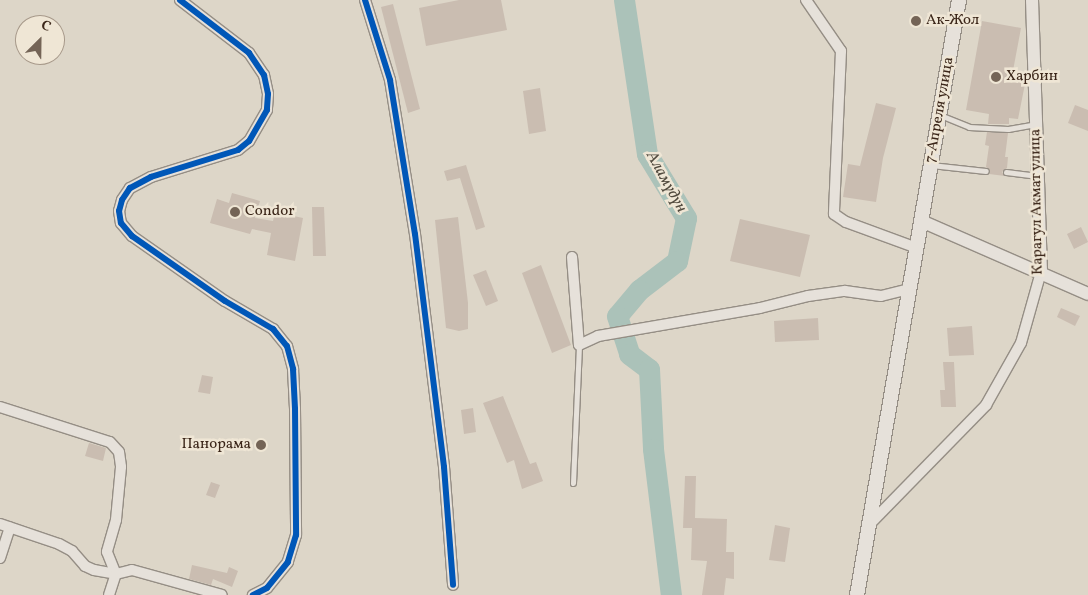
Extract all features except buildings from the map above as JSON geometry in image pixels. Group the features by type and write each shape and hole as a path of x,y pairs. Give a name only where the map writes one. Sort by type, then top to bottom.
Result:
{"main road":[{"name":"7-Апреля улица","path":"857,595 959,0"}],"street":[{"path":"180,0 249,53 264,75 268,94 266,110 249,141 238,150 152,177 130,188 122,200 120,211 121,223 132,236 225,300 273,329 287,346 293,369 296,535 288,562 267,588 253,595"},
{"path":"365,0 390,80 416,234 444,467 453,585"},
{"path":"806,0 841,51 834,214 846,222 917,248"},
{"name":"Карагул Акмат улица","path":"869,525 986,405 1020,343 1041,272 1032,0"},
{"path":"922,221 1088,294"},
{"path":"572,257 579,345 598,336 845,291 881,296 910,289"},
{"path":"0,407 110,442 119,452 121,467 116,520 107,552 116,574 109,595"},
{"path":"0,558 5,526 59,544 72,551 85,566 94,570 116,574 132,570 222,595"}],"lane":[{"path":"940,115 969,127 1008,129 1036,124"},
{"path":"931,165 986,171"},
{"path":"1006,172 1038,176"},
{"path":"573,483 579,345"}],"waterway":[{"name":"Аламүдүн","path":"624,0 647,154 686,218 677,261 639,290 617,316 629,354 649,369 653,449 671,595"}],"cycle path":[{"path":"180,0 249,53 264,75 268,94 267,110 249,141 238,150 151,177 130,188 122,200 119,211 121,223 132,236 225,301 273,329 287,346 293,369 295,409 296,535 288,562 267,588 253,595"},
{"path":"365,0 390,80 415,234 444,467 453,585"}],"place":[{"name":"Ак-Жол","path":"916,21"},
{"name":"Харбин","path":"996,77"},
{"name":"Condor","path":"235,212"},
{"name":"Панорама","path":"261,445"}]}
